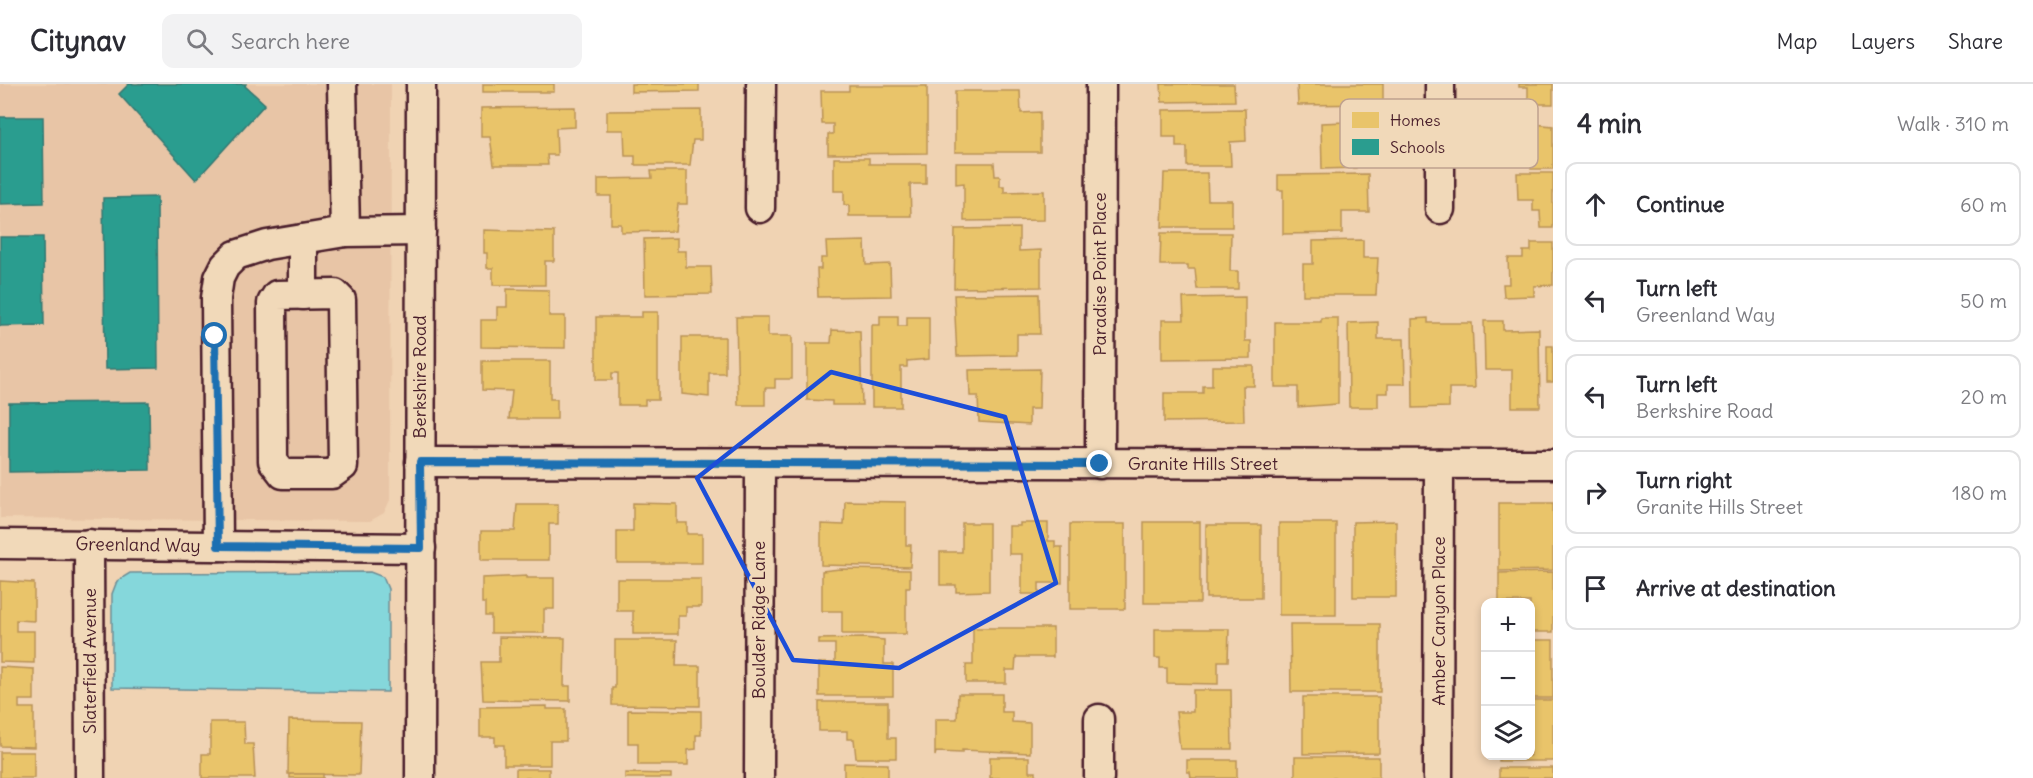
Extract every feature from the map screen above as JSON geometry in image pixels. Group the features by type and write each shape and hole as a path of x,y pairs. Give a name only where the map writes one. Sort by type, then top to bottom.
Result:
{"street":[{"path":"342,84 345,232"},
{"name":"Berkshire Road","path":"420,778 421,84"},
{"path":"760,208 761,84"},
{"name":"Paradise Point Place","path":"1100,464 1101,84"},
{"path":"1440,168 1440,210"},
{"path":"218,546 215,336 219,278 225,266 236,255 267,244 345,232 421,231"},
{"path":"303,239 303,295"},
{"path":"335,294 341,300 343,459 340,469 332,474 283,474 273,461 272,303 277,295 303,295 335,294"},
{"name":"Granite Hills Street","path":"420,462 1553,464"},
{"name":"Boulder Ridge Lane","path":"759,778 760,463"},
{"name":"Amber Canyon Place","path":"1438,778 1439,464"},
{"name":"Greenland Way","path":"0,544 421,548"},
{"name":"Slaterfield Avenue","path":"89,544 90,778"},
{"path":"1099,719 1099,778"}],"highlighted area":[{"path":"831,372 1005,417 1056,583 899,668 793,660 697,478"}],"shaded area":[{"path":"0,84 391,84 390,500 384,513 370,521 0,518"}],"water":[{"path":"370,572 383,577 388,589 388,692 112,688 112,594 117,581 130,573"}],"building: Homes":[{"path":"483,84 554,84 554,92 483,92"},
{"path":"631,84 699,84 699,91 631,92"},
{"path":"1161,84 1234,84 1235,101 1162,102"},
{"path":"1297,84 1383,84 1383,99 1340,99 1340,105 1298,105"},
{"path":"1519,84 1553,84 1553,104 1538,104 1538,99 1528,99 1528,87 1519,87"},
{"path":"849,86 927,86 927,153 828,154 828,134 833,134 833,124 822,124 821,91 849,91"},
{"path":"955,91 1020,91 1021,113 1040,112 1040,152 955,152"},
{"path":"575,107 575,127 556,128 557,155 547,155 548,165 494,165 490,137 481,137 481,108"},
{"path":"1245,109 1246,141 1230,142 1231,166 1187,166 1187,147 1176,147 1176,137 1163,137 1163,110"},
{"path":"701,110 701,140 693,140 690,165 635,165 635,156 625,156 624,130 607,130 607,111"},
{"path":"1340,122 1340,168 1356,168 1322,169 1321,123"},
{"path":"1538,124 1553,126 1553,169 1531,169 1538,168"},
{"path":"834,158 869,158 869,164 926,164 926,184 910,184 911,216 849,216 849,205 844,205 844,191 834,191"},
{"path":"956,163 994,163 995,176 1000,176 1000,186 1004,186 1004,192 1044,191 1044,220 964,221 964,183 956,184"},
{"path":"651,171 687,171 687,204 678,204 675,231 621,232 621,224 611,224 611,196 598,196 598,179 652,178"},
{"path":"1164,173 1207,173 1208,200 1232,200 1232,227 1162,227"},
{"path":"1517,173 1553,173 1553,228 1541,228 1540,211 1533,211 1533,200 1518,200"},
{"path":"1368,174 1369,212 1342,212 1342,233 1283,234 1283,190 1278,190 1278,175"},
{"path":"1019,228 1019,251 1041,250 1041,287 954,288 955,229"},
{"path":"484,230 554,232 554,261 545,261 545,285 493,285 493,268 487,268 487,253 484,253"},
{"path":"1161,233 1231,233 1230,271 1238,271 1238,289 1197,289 1195,269 1188,269 1188,265 1160,265"},
{"path":"677,238 677,251 686,251 686,267 711,267 712,294 645,295 644,239"},
{"path":"1363,240 1363,258 1378,258 1376,295 1303,295 1303,264 1313,264 1313,241"},
{"path":"865,241 866,265 890,264 891,296 818,297 817,269 821,269 821,258 827,258 826,242"},
{"path":"1531,243 1553,243 1553,285 1534,286 1534,296 1504,297 1503,284 1509,284 1508,258 1523,258 1523,251 1531,251"},
{"path":"507,289 549,290 549,316 565,316 565,348 481,347 481,320 497,320 497,307 507,307"},
{"path":"1039,294 1040,334 1017,334 1017,355 957,356 954,295"},
{"path":"1245,297 1245,341 1251,341 1251,358 1162,359 1162,320 1184,320 1183,298"},
{"path":"642,312 658,312 658,400 645,400 645,405 618,405 618,373 612,373 612,380 596,380 596,317 642,317"},
{"path":"880,316 898,316 898,326 907,326 907,317 929,317 929,359 907,361 907,367 901,367 901,407 872,407 872,325 880,325"},
{"path":"736,317 768,317 768,336 792,336 792,379 775,379 775,388 765,388 765,405 738,405"},
{"path":"1321,318 1338,318 1338,404 1298,407 1298,387 1275,387 1275,322 1321,322"},
{"path":"1428,318 1428,323 1472,323 1475,388 1449,388 1449,407 1413,408 1412,319"},
{"path":"1484,321 1503,321 1503,330 1539,329 1540,407 1512,407 1512,370 1485,370"},
{"path":"1378,322 1378,339 1404,339 1405,384 1388,384 1388,393 1378,393 1378,407 1349,407 1348,323"},
{"path":"832,330 860,331 862,405 832,405 832,401 807,400 807,343 831,343"},
{"path":"682,337 725,337 725,373 709,373 709,397 682,394"},
{"path":"1547,346 1553,346 1553,382 1547,382"},
{"path":"482,361 550,361 550,399 557,399 557,419 509,419 512,391 482,390"},
{"path":"1212,366 1254,366 1254,386 1243,386 1244,421 1164,422 1164,393 1203,393 1203,386 1212,386"},
{"path":"1040,369 1039,409 1029,409 1029,425 979,422 978,396 970,396 969,370"},
{"path":"845,501 906,502 906,545 911,545 910,567 821,565 821,524 844,525"},
{"path":"633,503 677,504 677,523 687,523 687,534 702,534 702,563 617,563 617,531 633,531"},
{"path":"1499,503 1553,503 1553,570 1499,571"},
{"path":"517,504 558,504 558,524 549,524 549,560 481,560 481,531 515,531"},
{"path":"1396,521 1396,597 1353,597 1353,522"},
{"path":"1144,522 1200,522 1200,603 1144,603"},
{"path":"962,523 989,523 989,591 956,592 956,585 940,585 940,552 962,552"},
{"path":"1020,523 1048,523 1048,541 1055,541 1055,547 1062,547 1062,583 1039,583 1039,594 1022,594 1022,554 1009,554 1009,526 1020,526"},
{"path":"1279,523 1336,523 1336,615 1279,615"},
{"path":"1070,524 1125,524 1125,609 1070,609"},
{"path":"1206,525 1261,525 1261,598 1206,598"},
{"path":"910,570 910,587 906,587 906,634 842,634 842,611 822,611 822,571"},
{"path":"1553,572 1553,632 1535,632 1535,598 1499,598 1499,573"},
{"path":"527,576 527,578 554,578 554,609 544,609 544,633 491,633 491,616 485,616 485,603 482,603 482,578"},
{"path":"617,579 701,579 701,607 686,607 686,616 678,616 678,634 633,634 633,611 617,611"},
{"path":"0,581 34,583 34,621 16,620 16,631 34,631 34,663 0,662"},
{"path":"1290,624 1380,624 1380,692 1291,692"},
{"path":"973,628 1053,628 1053,657 1016,657 1015,670 1006,670 1006,683 966,683 966,665 973,665"},
{"path":"1155,629 1229,629 1228,661 1218,661 1218,684 1167,683 1167,668 1160,668 1160,658 1155,658"},
{"path":"499,637 565,638 564,686 570,686 570,701 483,700 481,662 499,662"},
{"path":"819,639 884,640 884,664 893,664 893,696 819,696 819,663 835,663 835,644 819,644"},
{"path":"615,640 677,640 676,666 700,666 700,706 612,705 612,688 615,688"},
{"path":"1535,640 1553,640 1553,698 1535,698"},
{"path":"0,667 34,669 34,700 19,700 19,708 34,708 34,747 0,746"},
{"path":"1193,690 1231,690 1232,749 1180,749 1176,712 1193,712"},
{"path":"958,694 1002,694 1002,712 1012,712 1012,722 1030,723 1030,753 962,750 962,753 936,752 935,756 935,719 957,719"},
{"path":"1303,697 1379,697 1379,753 1303,754"},
{"path":"1535,700 1553,700 1553,761 1499,761 1535,760"},
{"path":"819,702 888,702 888,738 896,738 896,758 856,758 854,739 847,739 847,731 819,731"},
{"path":"547,706 547,709 566,709 566,741 550,741 550,765 504,765 504,745 495,745 495,737 480,737 480,707"},
{"path":"628,710 701,711 701,735 696,735 696,749 688,750 688,765 638,765 638,743 628,743"},
{"path":"289,720 361,721 359,775 288,774"},
{"path":"210,722 244,722 245,744 253,744 255,778 202,778 202,754 210,754"},
{"path":"0,752 34,752 34,778 0,778"},
{"path":"990,757 1029,757 1029,772 1036,772 1036,778 990,778"},
{"path":"1295,757 1379,757 1379,778 1295,778"},
{"path":"1187,760 1237,760 1237,778 1191,778 1190,772 1187,772"},
{"path":"844,763 888,764 888,778 844,778"},
{"path":"1499,768 1553,768 1553,778 1499,778"},
{"path":"516,769 549,769 549,778 516,778"},
{"path":"625,773 671,774 671,778 625,778"},
{"path":"290,774 323,774 323,778 290,778"}],"building: Schools":[{"path":"129,84 246,84 245,86 265,104 196,180 119,94"},
{"path":"0,117 43,117 44,203 0,204"},
{"path":"157,197 158,368 105,369 103,198"},
{"path":"0,237 43,237 44,325 0,326"},
{"path":"149,402 150,470 9,472 9,403"}],"route":[{"path":"215,336 218,546 421,548 420,462 1100,464"}]}
